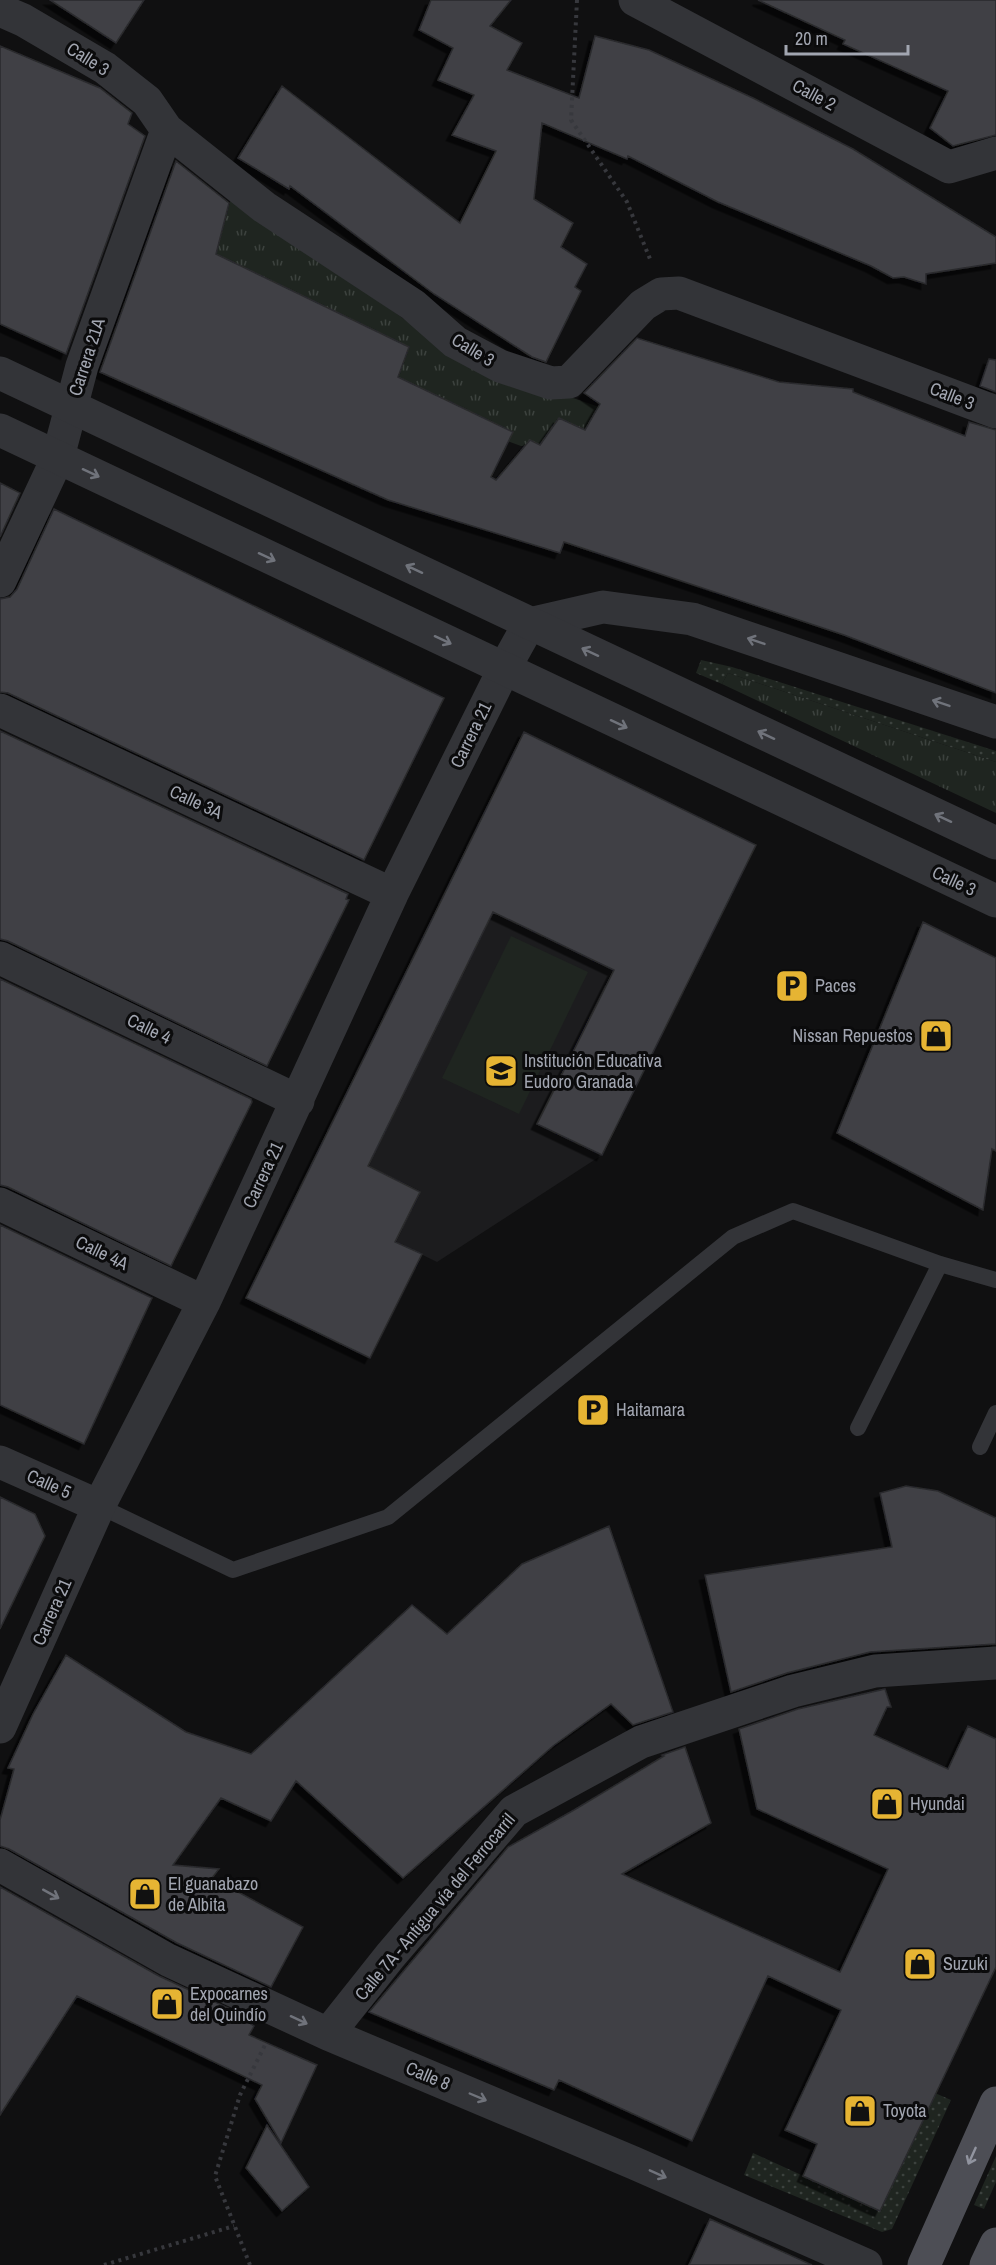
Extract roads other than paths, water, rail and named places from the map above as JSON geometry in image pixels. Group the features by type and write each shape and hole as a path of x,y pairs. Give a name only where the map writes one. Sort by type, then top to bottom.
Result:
{"main road":[{"path":"924,2265 996,2103"},
{"path":"987,2265 996,2244"}],"street":[{"name":"Calle 2","path":"635,0 949,167 996,153"},
{"name":"Calle 3","path":"0,10 23,20 105,69 147,100 167,130 264,207 413,305 455,342 500,366 551,382 569,382 643,305 661,294 679,293 996,412"},
{"name":"Carrera 21A","path":"0,581 58,457 82,366 167,130"},
{"path":"0,373 996,843"},
{"name":"Calle 3","path":"0,430 996,901"},
{"path":"529,624 603,607 692,619 996,722"},
{"name":"Carrera 21","path":"0,1727 11,1676 204,1302 392,894 504,669 529,624"},
{"name":"Calle 3A","path":"0,710 392,894"},
{"name":"Calle 4","path":"0,958 298,1101"},
{"name":"Calle 4A","path":"0,1204 204,1302"},
{"name":"Calle 5","path":"0,1462 99,1506"},
{"name":"Calle 7A - Antigua vía del Ferrocarril","path":"328,2034 390,1956 514,1811 641,1743 793,1691 875,1671 996,1663"},
{"name":"Calle 8","path":"0,1865 168,1960 328,2034 634,2163 866,2265"}],"lane":[{"path":"99,1506 233,1570 388,1517 733,1237 794,1211 940,1264 996,1280"},
{"path":"858,1428 940,1264"},
{"path":"980,1447 996,1413"}],"place":[{"name":"Paces","path":"792,986"},
{"name":"Nissan Repuestos","path":"936,1036"},
{"name":"Institución Educativa Eudoro Granada","path":"501,1071"},
{"name":"Haitamara","path":"593,1410"},
{"name":"Hyundai","path":"887,1804"},
{"name":"El guanabazo de Albita","path":"145,1894"},
{"name":"Suzuki","path":"920,1964"},
{"name":"Expocarnes del Quindío","path":"167,2004"},
{"name":"Toyota","path":"860,2111"}]}
